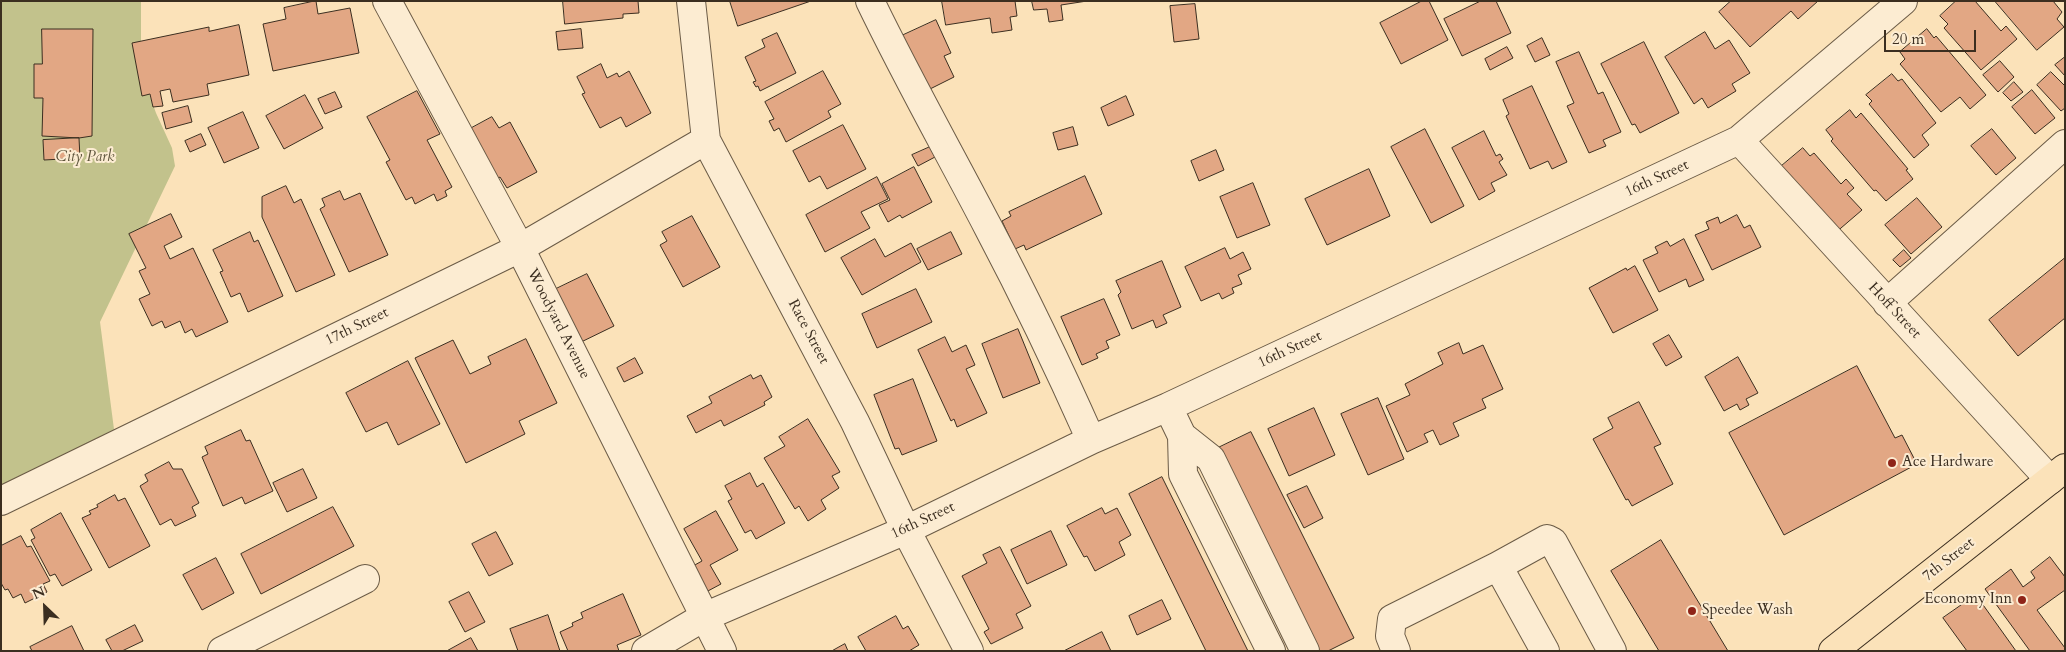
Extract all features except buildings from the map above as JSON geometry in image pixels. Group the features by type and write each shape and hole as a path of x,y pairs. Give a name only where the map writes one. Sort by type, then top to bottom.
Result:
{"main road":[{"name":"7th Street","path":"1833,651 2058,474"}],"street":[{"name":"Woodyard Avenue","path":"387,1 520,248 722,651"},
{"name":"Race Street","path":"691,1 706,140 855,422 906,530 969,651"},
{"path":"870,1 1058,365 1091,440"},
{"name":"16th Street","path":"646,651 704,618 906,530 1091,440 1168,407 1739,140 1903,1"},
{"name":"17th Street","path":"1,501 520,248 706,140"},
{"name":"Hoff Street","path":"1739,140 1886,303 2058,474"},
{"path":"1886,303 2065,144"},
{"path":"1168,407 1182,436 1183,474 1271,651"},
{"path":"1182,436 1211,459 1305,651"},
{"path":"1396,651 1390,636 1392,619 1547,540 1553,542 1612,651"},
{"path":"1498,566 1545,651"},
{"path":"222,651 365,579"}],"green space":[{"name":"City Park","path":"1,1 141,1 141,71 156,113 172,148 175,166 100,322 115,437 1,495"}],"place":[{"name":"Ace Hardware","path":"1892,463"},
{"name":"Economy Inn","path":"2022,600"},
{"name":"Speedee Wash","path":"1692,611"}]}
